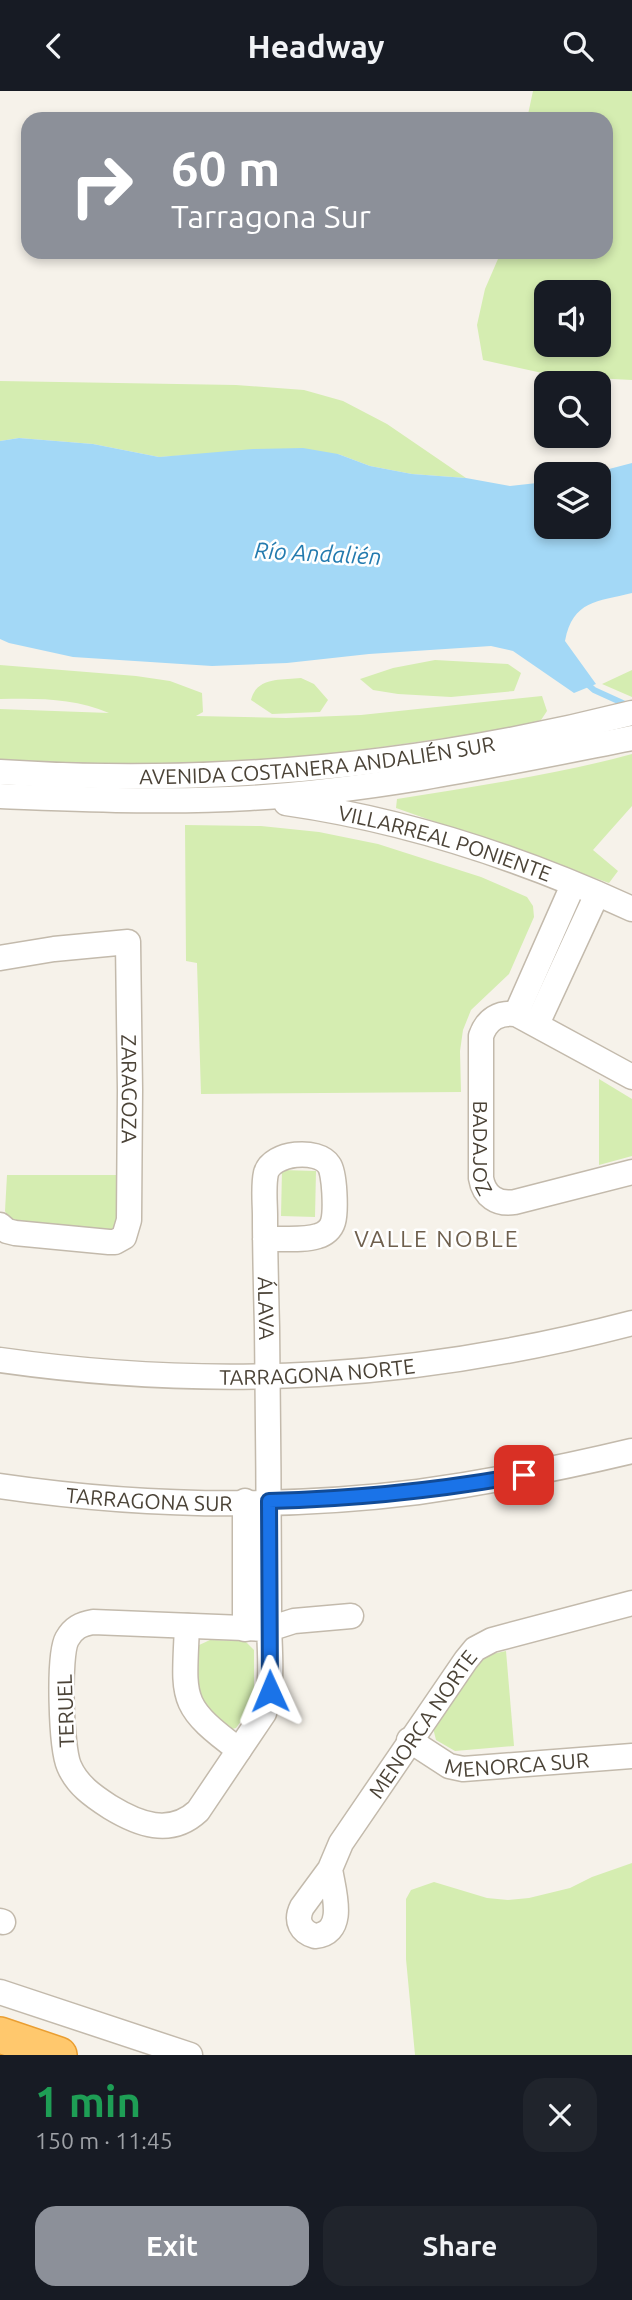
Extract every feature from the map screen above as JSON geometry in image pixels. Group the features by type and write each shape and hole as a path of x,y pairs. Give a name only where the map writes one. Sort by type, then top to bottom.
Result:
{"highway":[{"path":"0,2035 59,2055"}],"street":[{"name":"AVENIDA COSTANERA ANDALIÉN SUR","path":"0,772 181,777 266,772 459,749 620,716"},
{"name":"AVENIDA COSTANERA ANDALIÉN SUR","path":"0,796 180,800 251,797 449,774 632,738"},
{"name":"VILLARREAL PONIENTE","path":"251,797 331,809 404,826 495,855 632,909"},
{"path":"0,814 87,799"},
{"path":"527,1019 573,885"},
{"path":"527,1019 597,894"},
{"name":"ZARAGOZA","path":"0,958 54,949 128,942 130,1090 128,1220 124,1237 109,1243 15,1233 0,1225"},
{"name":"BADAJOZ","path":"527,1019 496,1016 484,1028 481,1036 481,1178 486,1193 499,1202 515,1202 632,1172"},
{"path":"527,1019 632,1077"},
{"name":"ÁLAVA","path":"257,1501 267,1378 265,1238"},
{"name":"TARRAGONA NORTE","path":"0,1360 148,1375 267,1378 370,1372 478,1357 632,1323"},
{"name":"TARRAGONA SUR","path":"0,1486 138,1500 257,1501 361,1497 429,1490 524,1475 632,1451"},
{"name":"TERUEL","path":"257,1501 257,1629 270,1681 268,1701 257,1725 198,1811 183,1822 164,1826 128,1818 86,1790 69,1765 63,1735 63,1655 64,1646 73,1630 93,1622 257,1629 294,1621 351,1616"},
{"name":"MENORCA NORTE","path":"330,1869 341,1843 470,1654 483,1644 632,1603"},
{"path":"187,1626 185,1679 189,1701 205,1725 239,1750"},
{"name":"MENORCA SUR","path":"410,1740 449,1766 463,1769 632,1756"},
{"path":"0,1992 190,2055"}],"green space":[{"path":"533,91 632,91 632,380 611,379 611,371 534,371 483,360 477,325 485,289 498,259 613,259 613,112 528,112"},
{"path":"0,381 236,385 304,390 343,401 387,424 466,478 412,474 370,466 338,454 205,454 159,457 93,444 19,438 0,441"},
{"path":"435,660 508,664 521,673 514,691 451,697 373,690 360,679 393,668"},
{"path":"0,665 170,681 202,693 203,712 196,716 286,718 361,715 542,696 547,711 541,720 506,730 267,761 140,766 0,760 0,709 109,713 69,702 0,699"},
{"path":"632,670 632,697 602,684"},
{"path":"301,678 314,684 328,700 320,712 272,714 251,700 258,687 264,683"},
{"path":"632,754 632,806 593,850 618,871 609,883 396,808 397,799 545,774"},
{"path":"185,825 261,826 319,832 378,844 481,877 527,897 533,906 534,917 509,974 471,1010 463,1030 460,1051 461,1092 201,1094 197,963 186,961"},
{"path":"599,1079 632,1099 632,1156 599,1165"},
{"path":"282,1170 316,1171 315,1217 281,1216"},
{"path":"7,1175 121,1175 116,1235 23,1227 9,1219 5,1211"},
{"path":"210,1640 245,1641 254,1650 254,1695 250,1709 236,1728 229,1730 221,1727 195,1693 197,1646"},
{"path":"506,1651 514,1746 455,1751 436,1740 433,1728 483,1656"},
{"path":"632,1863 632,2055 415,2055 406,1959 406,1899 411,1890 434,1882 487,1898 529,1898 570,1888"}],"water":[{"name":"Río Andalién","path":"19,438 93,444 159,457 253,449 303,448 338,454 370,466 412,474 466,478 510,486 534,483 534,539 611,539 611,468 632,463 632,593 588,605 574,617 565,641 596,684 574,693 513,651 491,646 369,654 287,663 212,666 73,657 9,643 0,639 0,441"}],"waterway":[{"path":"585,682 594,690 627,705"}],"district":[{"name":"VALLE NOBLE","path":"437,1238"}],"route":[{"path":"270,1691 269,1501 416,1492 524,1475"}]}
